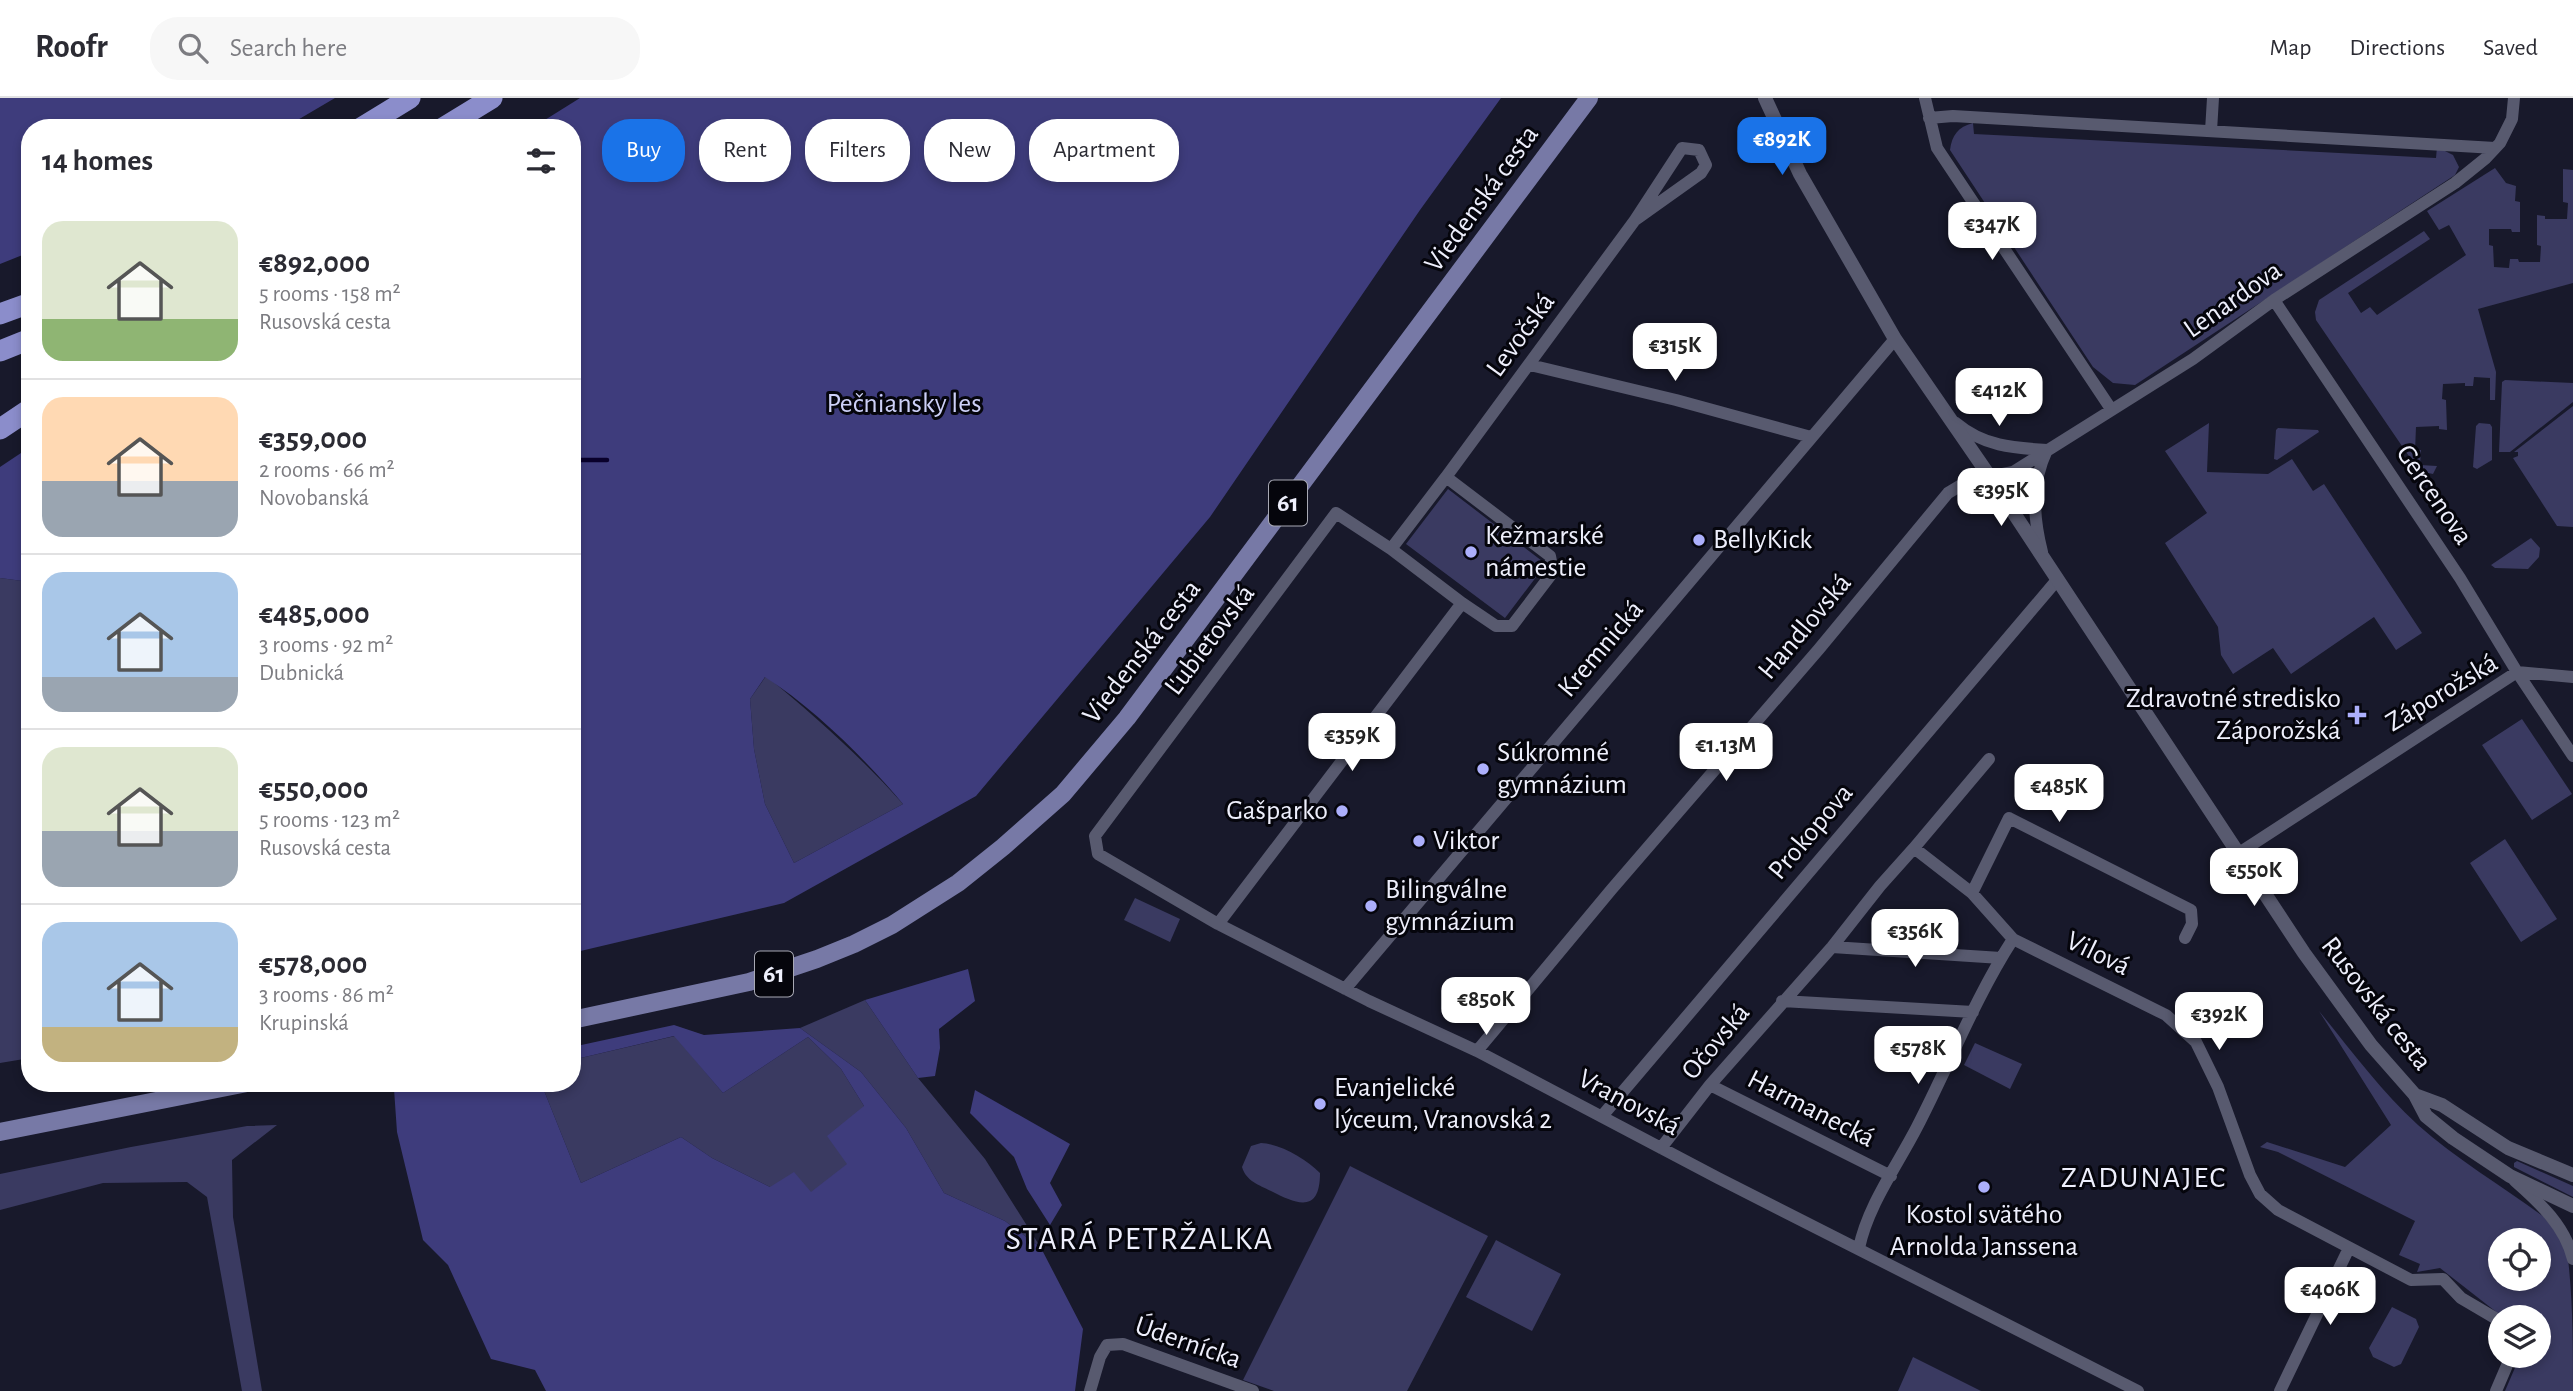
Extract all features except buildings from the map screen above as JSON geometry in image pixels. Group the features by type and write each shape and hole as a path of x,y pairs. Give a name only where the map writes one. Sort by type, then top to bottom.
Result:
{"highway":[{"path":"376,119 410,98"},
{"path":"458,119 492,98"},
{"path":"0,314 21,306"},
{"path":"0,351 21,343"},
{"path":"0,429 21,415"}],"main road":[{"name":"Viedenská cesta","path":"581,1018 749,982 855,944 892,925 958,883 1053,803 1135,707 1589,98"},
{"path":"0,1132 202,1092"}],"street":[{"name":"Rusovská cesta","path":"1765,98 1818,209 1895,339 1990,477 2304,953 2371,1045 2416,1095 2427,1116 2453,1138 2510,1176 2573,1206"},
{"name":"Rusovská cesta","path":"1773,98 1779,129"},
{"path":"1925,98 1937,148 2111,409"},
{"path":"2211,131 2213,98"},
{"name":"Lenardova","path":"1990,477 2013,472 2193,359 2274,300 2447,189 2476,167 2495,148 2510,126 2514,98"},
{"path":"1929,118 1953,116 2495,148"},
{"name":"Levočská","path":"1446,477 1635,220 1682,148 1699,150 1706,165 1701,173 1635,220"},
{"name":"Gercenova","path":"2274,300 2460,578 2517,673"},
{"name":"Kremnická","path":"1345,989 1895,339"},
{"path":"1530,365 1675,400 1811,438"},
{"path":"1946,414 1968,433 1988,443 2048,450 2038,470 2034,503 2035,526 2043,558"},
{"path":"1446,477 1550,556 1553,572 1512,626 1496,626 1391,549 1446,477"},
{"name":"Handlovská","path":"1477,1051 1948,494 1968,481 1990,477"},
{"name":"Ľubietovská","path":"1098,853 1095,836 1336,513 1391,549"},
{"name":"Prokopova","path":"1603,1115 2057,580"},
{"path":"1218,924 1462,603"},
{"path":"2517,673 2573,677"},
{"name":"Záporožská","path":"2239,853 2517,673 2573,756"},
{"name":"Očovská","path":"1661,1148 1710,1086 1832,947 1880,886 1989,759"},
{"path":"1972,893 2009,818 2191,911 2192,924 2185,939"},
{"name":"Vilová","path":"1914,848 1972,893 2013,939 2166,1015 2196,1042 2218,1087 2250,1175 2260,1194 2278,1210 2411,1280 2443,1279 2461,1298 2488,1314"},
{"name":"Vranovská","path":"1098,853 1218,924 1345,989 1477,1051 2138,1391"},
{"path":"1859,1248 1863,1229 2013,939"},
{"path":"1832,947 2001,958"},
{"name":"Očovská","path":"1782,1001 1973,1012"},
{"name":"Harmanecká","path":"1710,1086 1891,1176"},
{"name":"Rusovská cesta","path":"2416,1095 2442,1105 2508,1148 2573,1175"},
{"path":"2510,1176 2556,1221 2569,1243 2573,1259"},
{"path":"2280,1391 2349,1248"},
{"name":"Údernícka","path":"1090,1391 1100,1357 1107,1345 1123,1344 1253,1391"},
{"path":"2496,1391 2506,1368"}],"shaded area":[{"path":"1973,123 1974,134 2436,158 2437,147 2453,155 2459,167 2455,175 2135,385 2113,383 2093,367 1950,150 1957,132"},
{"path":"2495,168 2506,183 2516,186 2515,201 2520,202 2520,232 2512,232 2511,229 2489,229 2494,267 2509,268 2510,259 2540,262 2537,215 2545,216 2545,219 2567,219 2568,203 2563,202 2563,169 2573,170 2573,283 2478,309 2496,372 2495,400 2490,400 2490,378 2474,377 2473,386 2465,386 2465,383 2443,384 2442,399 2446,400 2447,430 2439,429 2439,426 2416,427 2415,451 2421,450 2420,465 2437,466 2433,474 2419,471 2316,320 2315,312 2319,300 2424,231 2430,239 2348,293 2361,313 2370,307 2377,315 2466,255 2449,225 2439,230 2427,211"},
{"path":"2502,382 2573,383 2573,402 2510,452 2499,452"},
{"path":"2573,406 2573,527 2557,526 2513,458 2518,456 2518,452 2514,452"},
{"path":"2209,423 2207,472 2268,474 2292,459 2313,491 2324,484 2422,633 2396,650 2374,617 2291,674 2273,648 2233,674 2221,655 2218,627 2165,543 2207,513 2165,451"},
{"path":"2479,423 2490,424 2492,427 2492,460 2477,469 2473,467 2476,426"},
{"path":"2278,428 2319,432 2277,460 2274,459"},
{"name":"Kežmarské námestie","path":"1448,489 1546,564 1505,618 1406,544"},
{"path":"2531,538 2540,548 2539,557 2528,569 2495,568 2491,565"},
{"path":"0,578 21,581 21,1060 0,1063"},
{"path":"766,676 837,737 903,804 794,863 765,804 754,749 750,699"},
{"path":"2522,719 2572,794 2532,820 2482,745"},
{"path":"2505,839 2557,919 2521,942 2470,863"},
{"path":"1135,898 1180,919 1170,942 1124,920"},
{"path":"865,1000 918,1078 985,1159 1041,1248 1005,1221 944,1193 906,1128 861,1072 800,1028"},
{"path":"2319,1011 2404,1112 2463,1161 2544,1217 2555,1232 2568,1259 2572,1308 2573,1391 2505,1391 2515,1368 2551,1368 2551,1305 2488,1306 2440,1268 2417,1272 2420,1264 2399,1255 2415,1221 2278,1152 2260,1147 2267,1142 2345,1167 2391,1125"},
{"path":"675,1036 723,1093 808,1037 841,1069 864,1106 848,1164 811,1193 770,1187 712,1158 681,1137 581,1183 545,1092 581,1092 581,1058"},
{"path":"1975,1043 2022,1064 2010,1089 1964,1065"},
{"path":"277,1125 232,1160 233,1217 262,1391 242,1391 207,1197 187,1182 103,1183 0,1210 0,1174 247,1126"},
{"path":"1261,1143 1293,1153 1320,1173 1319,1186 1312,1200 1290,1200 1247,1176 1242,1167 1251,1146"},
{"path":"2517,1161 2573,1186 2573,1197 2514,1167"},
{"path":"1350,1166 1488,1236 1407,1391 1274,1391 1243,1380"},
{"path":"1496,1240 1561,1274 1532,1331 1466,1297"},
{"path":"2392,1307 2416,1319 2419,1327 2401,1364 2394,1367 2373,1357 2369,1348"},
{"path":"1913,1357 1981,1391 1898,1391"}],"green space":[{"path":"0,98 335,98 299,119 21,119 21,256 0,264"},
{"name":"Pečniansky les","path":"580,98 1501,98 1420,210 1210,517 976,796 784,903 581,951 581,119 546,119","holes":["765,677 802,704 838,736 903,804 794,863 765,804 754,749 750,699"]},
{"path":"21,453 21,581 0,578 0,467"},
{"path":"968,969 975,1001 939,1029 940,1048 935,1076 918,1078 865,1000"},
{"path":"674,1025 704,1035 800,1028 861,1072 906,1128 944,1193 1005,1221 1041,1248 1083,1329 1075,1391 546,1391 535,1370 491,1359 448,1265 423,1240 397,1132 394,1092 545,1092 581,1183 681,1137 712,1158 770,1187 794,1172 811,1192 847,1164 827,1136 864,1106 841,1069 808,1037 723,1093 674,1036 581,1058 581,1045"},
{"path":"975,1090 1070,1144 1050,1183 1062,1205 1050,1225 1027,1189 1014,1157 970,1113"}],"waterway":[{"path":"581,460 607,460"}],"place":[{"name":"BellyKick","path":"1699,540"},
{"name":"Kežmarské námestie","path":"1471,552"},
{"name":"Zdravotné stredisko Záporožská","path":"2357,715"},
{"name":"Súkromné gymnázium","path":"1483,769"},
{"name":"Gašparko","path":"1342,811"},
{"name":"Viktor","path":"1419,841"},
{"name":"Bilingválne gymnázium","path":"1371,906"},
{"name":"Evanjelické lýceum, Vranovská 2","path":"1320,1104"},
{"name":"Kostol svätého Arnolda Janssena","path":"1984,1187"}],"district":[{"name":"ZADUNAJEC","path":"2144,1178"},
{"name":"STARÁ PETRŽALKA","path":"1140,1239"}]}
